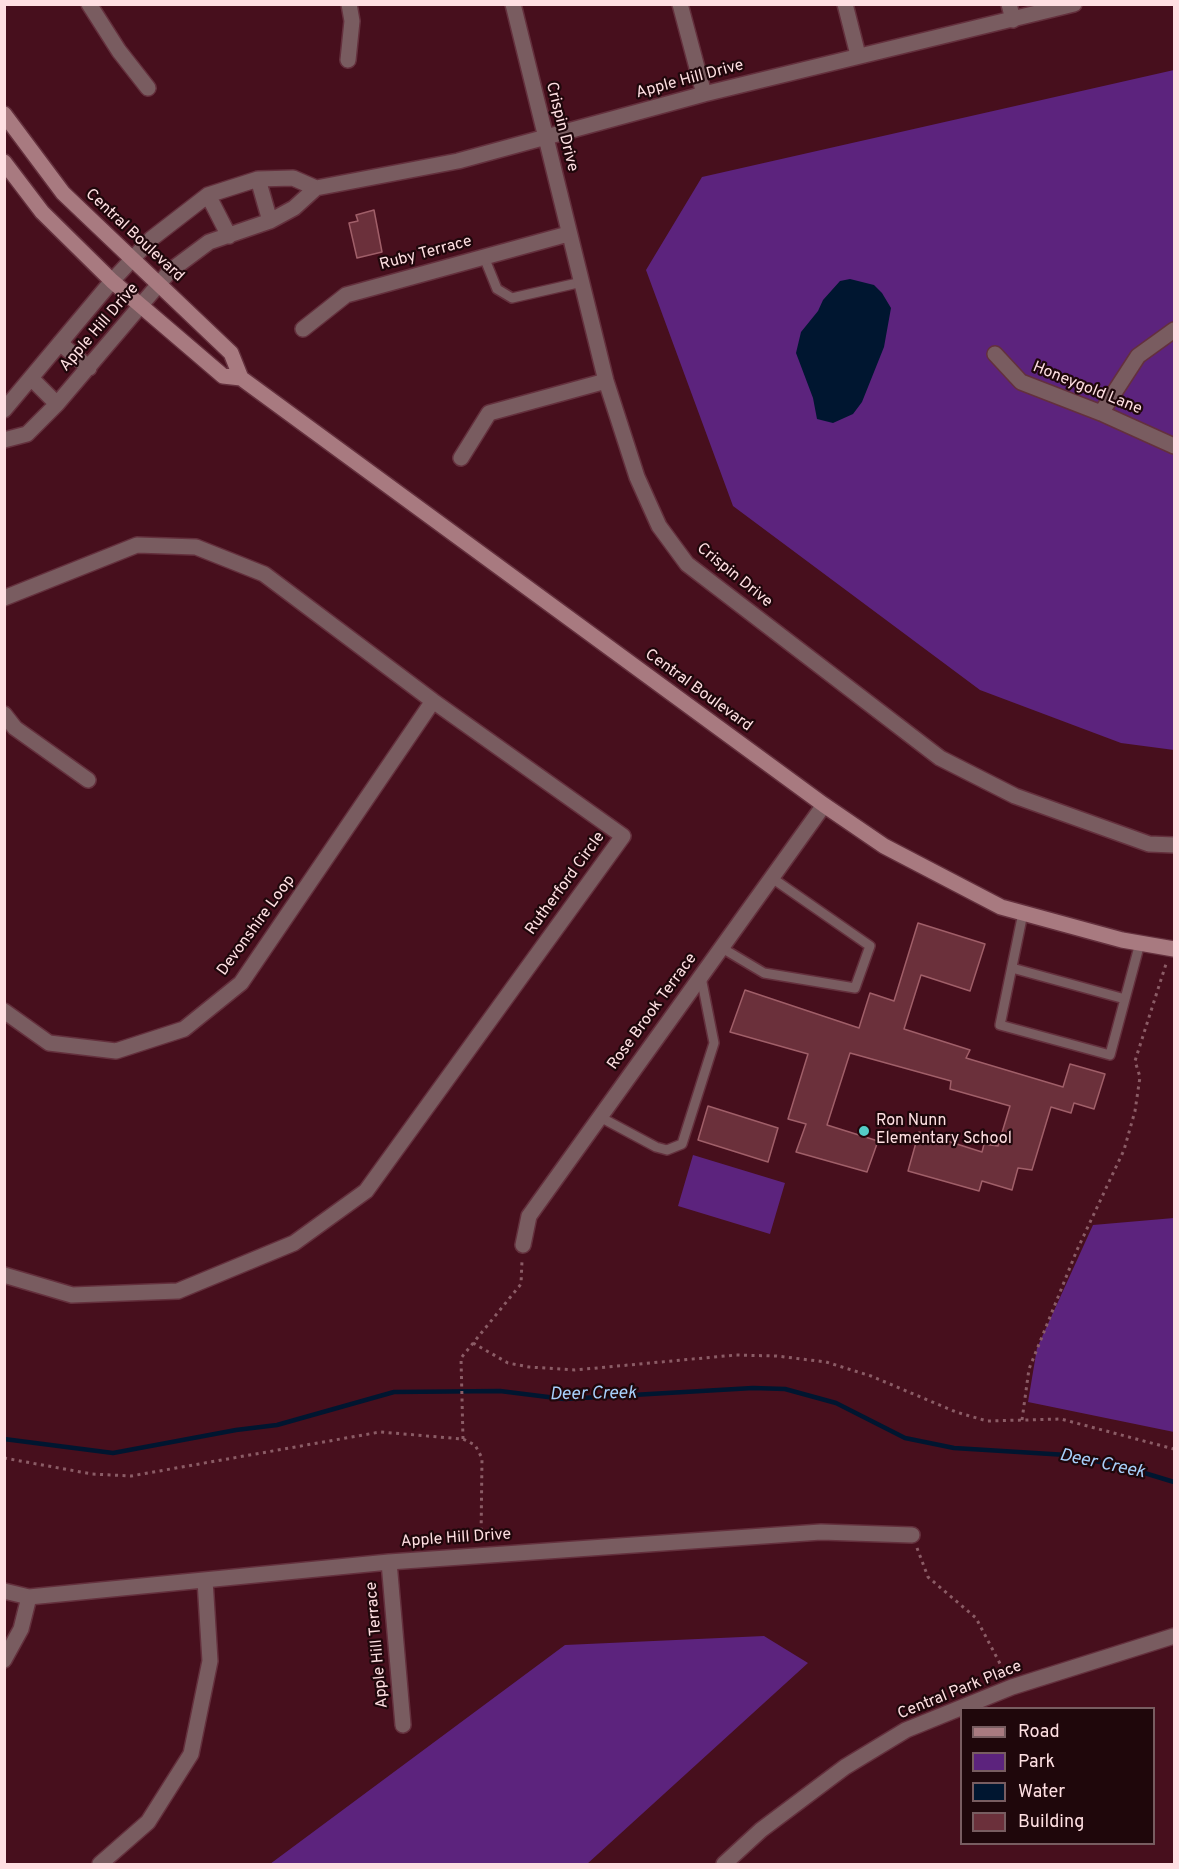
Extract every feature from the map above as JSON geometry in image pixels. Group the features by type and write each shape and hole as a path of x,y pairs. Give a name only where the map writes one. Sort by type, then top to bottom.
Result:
{"street":[{"path":"88,4 119,51 148,88"},
{"path":"348,60 352,21 349,4"},
{"name":"Crispin Drive","path":"513,4 606,381 637,477 659,526 687,564 940,758 1015,796 1149,844 1174,845"},
{"path":"680,4 704,94"},
{"path":"845,4 858,55"},
{"path":"1009,4 1013,21"},
{"name":"Apple Hill Drive","path":"4,440 27,434 57,404 160,286 170,271 209,242 270,221 294,208 316,188 458,161 704,94 858,55 1013,21 1074,4"},
{"name":"Central Boulevard","path":"4,114 63,194 231,353 242,378 824,805 884,846 1000,907 1140,944 1172,949"},
{"name":"Central Boulevard","path":"4,162 42,212 112,281 223,376 242,378"},
{"name":"Apple Hill Drive","path":"4,410 131,260 151,239 208,195 258,179 292,178 316,188"},
{"path":"258,179 270,221"},
{"path":"208,195 229,236"},
{"name":"Ruby Terrace","path":"303,330 346,295 568,234"},
{"path":"1101,413 1138,356 1174,330"},
{"path":"60,343 89,368"},
{"name":"Honeygold Lane","path":"995,354 1021,382 1101,413 1174,446"},
{"path":"31,378 57,404"},
{"path":"461,458 489,413 606,381"},
{"name":"Rutherford Circle","path":"4,598 137,545 196,547 264,574 434,701 623,836 366,1191 294,1243 178,1291 72,1294 4,1275"},
{"name":"Devonshire Loop","path":"4,1011 49,1043 116,1051 184,1029 241,983 434,701"},
{"path":"4,714 15,728 88,780"},
{"name":"Rose Brook Terrace","path":"523,1245 530,1216 824,805"},
{"name":"Apple Hill Drive","path":"4,1591 29,1597 389,1562 821,1532 912,1535"},
{"name":"Apple Hill Terrace","path":"389,1562 403,1725"},
{"path":"100,1864 148,1822 191,1754 210,1660 205,1581"},
{"path":"4,1660 21,1629 29,1597"},
{"name":"Central Park Place","path":"963,1707 1012,1687 1174,1636"},
{"name":"Central Park Place","path":"724,1864 761,1830 845,1767 906,1730 960,1708"}],"lane":[{"path":"484,257 497,289 512,298 582,282"},
{"path":"722,948 764,973 855,988 870,946 772,878"},
{"path":"1023,913 1000,1025 1110,1055 1140,944"},
{"path":"1012,968 1125,999"},
{"path":"600,1117 656,1148 667,1150 682,1144 714,1043 701,977"}],"path":[{"path":"1022,1420 1029,1370 1077,1250 1124,1150 1135,1111 1140,1077 1135,1061 1172,949"},
{"path":"463,1439 461,1358 521,1284 523,1245"},
{"path":"473,1343 508,1363 528,1367 575,1370 736,1354 826,1362 871,1376 956,1412 987,1421 1061,1419 1174,1449"},
{"path":"4,1458 92,1474 131,1476 380,1432 463,1439 475,1445 482,1458 481,1555"},
{"path":"912,1535 928,1577 976,1618 1012,1687"}],"green space":[{"path":"1174,70 1174,750 1121,743 980,690 733,506 646,270 702,177"},
{"path":"693,1155 785,1183 770,1234 678,1206"},
{"path":"1174,1218 1174,1432 1028,1402 1037,1348 1093,1225"},
{"path":"764,1636 808,1663 587,1864 270,1864 565,1645"}],"water":[{"path":"850,279 874,285 891,308 884,347 862,402 853,414 833,423 817,419 813,398 796,353 801,332 818,311 823,300 840,281"}],"building":[{"path":"374,210 382,252 357,258 349,223 358,221 356,215"},
{"path":"918,923 985,944 970,991 921,975 904,1029 970,1050 966,1058 1063,1087 1070,1064 1105,1074 1094,1109 1074,1103 1071,1113 1051,1107 1032,1170 1018,1168 1012,1190 982,1181 979,1191 908,1171 919,1132 982,1152 984,1144 998,1146 1010,1106 950,1089 951,1081 850,1053 827,1125 878,1141 867,1172 796,1152 806,1124 788,1119 808,1054 730,1032 745,990 859,1028 870,993 894,1001"},
{"path":"708,1106 778,1128 768,1162 698,1140"}],"waterway":[{"name":"Deer Creek","path":"4,1439 113,1453 236,1430 277,1425 394,1392 500,1391 564,1399 753,1388 785,1389 836,1403 905,1438 954,1448 1067,1455 1128,1468 1174,1482"}],"place":[{"name":"Ron Nunn Elementary School","path":"864,1131"}]}
